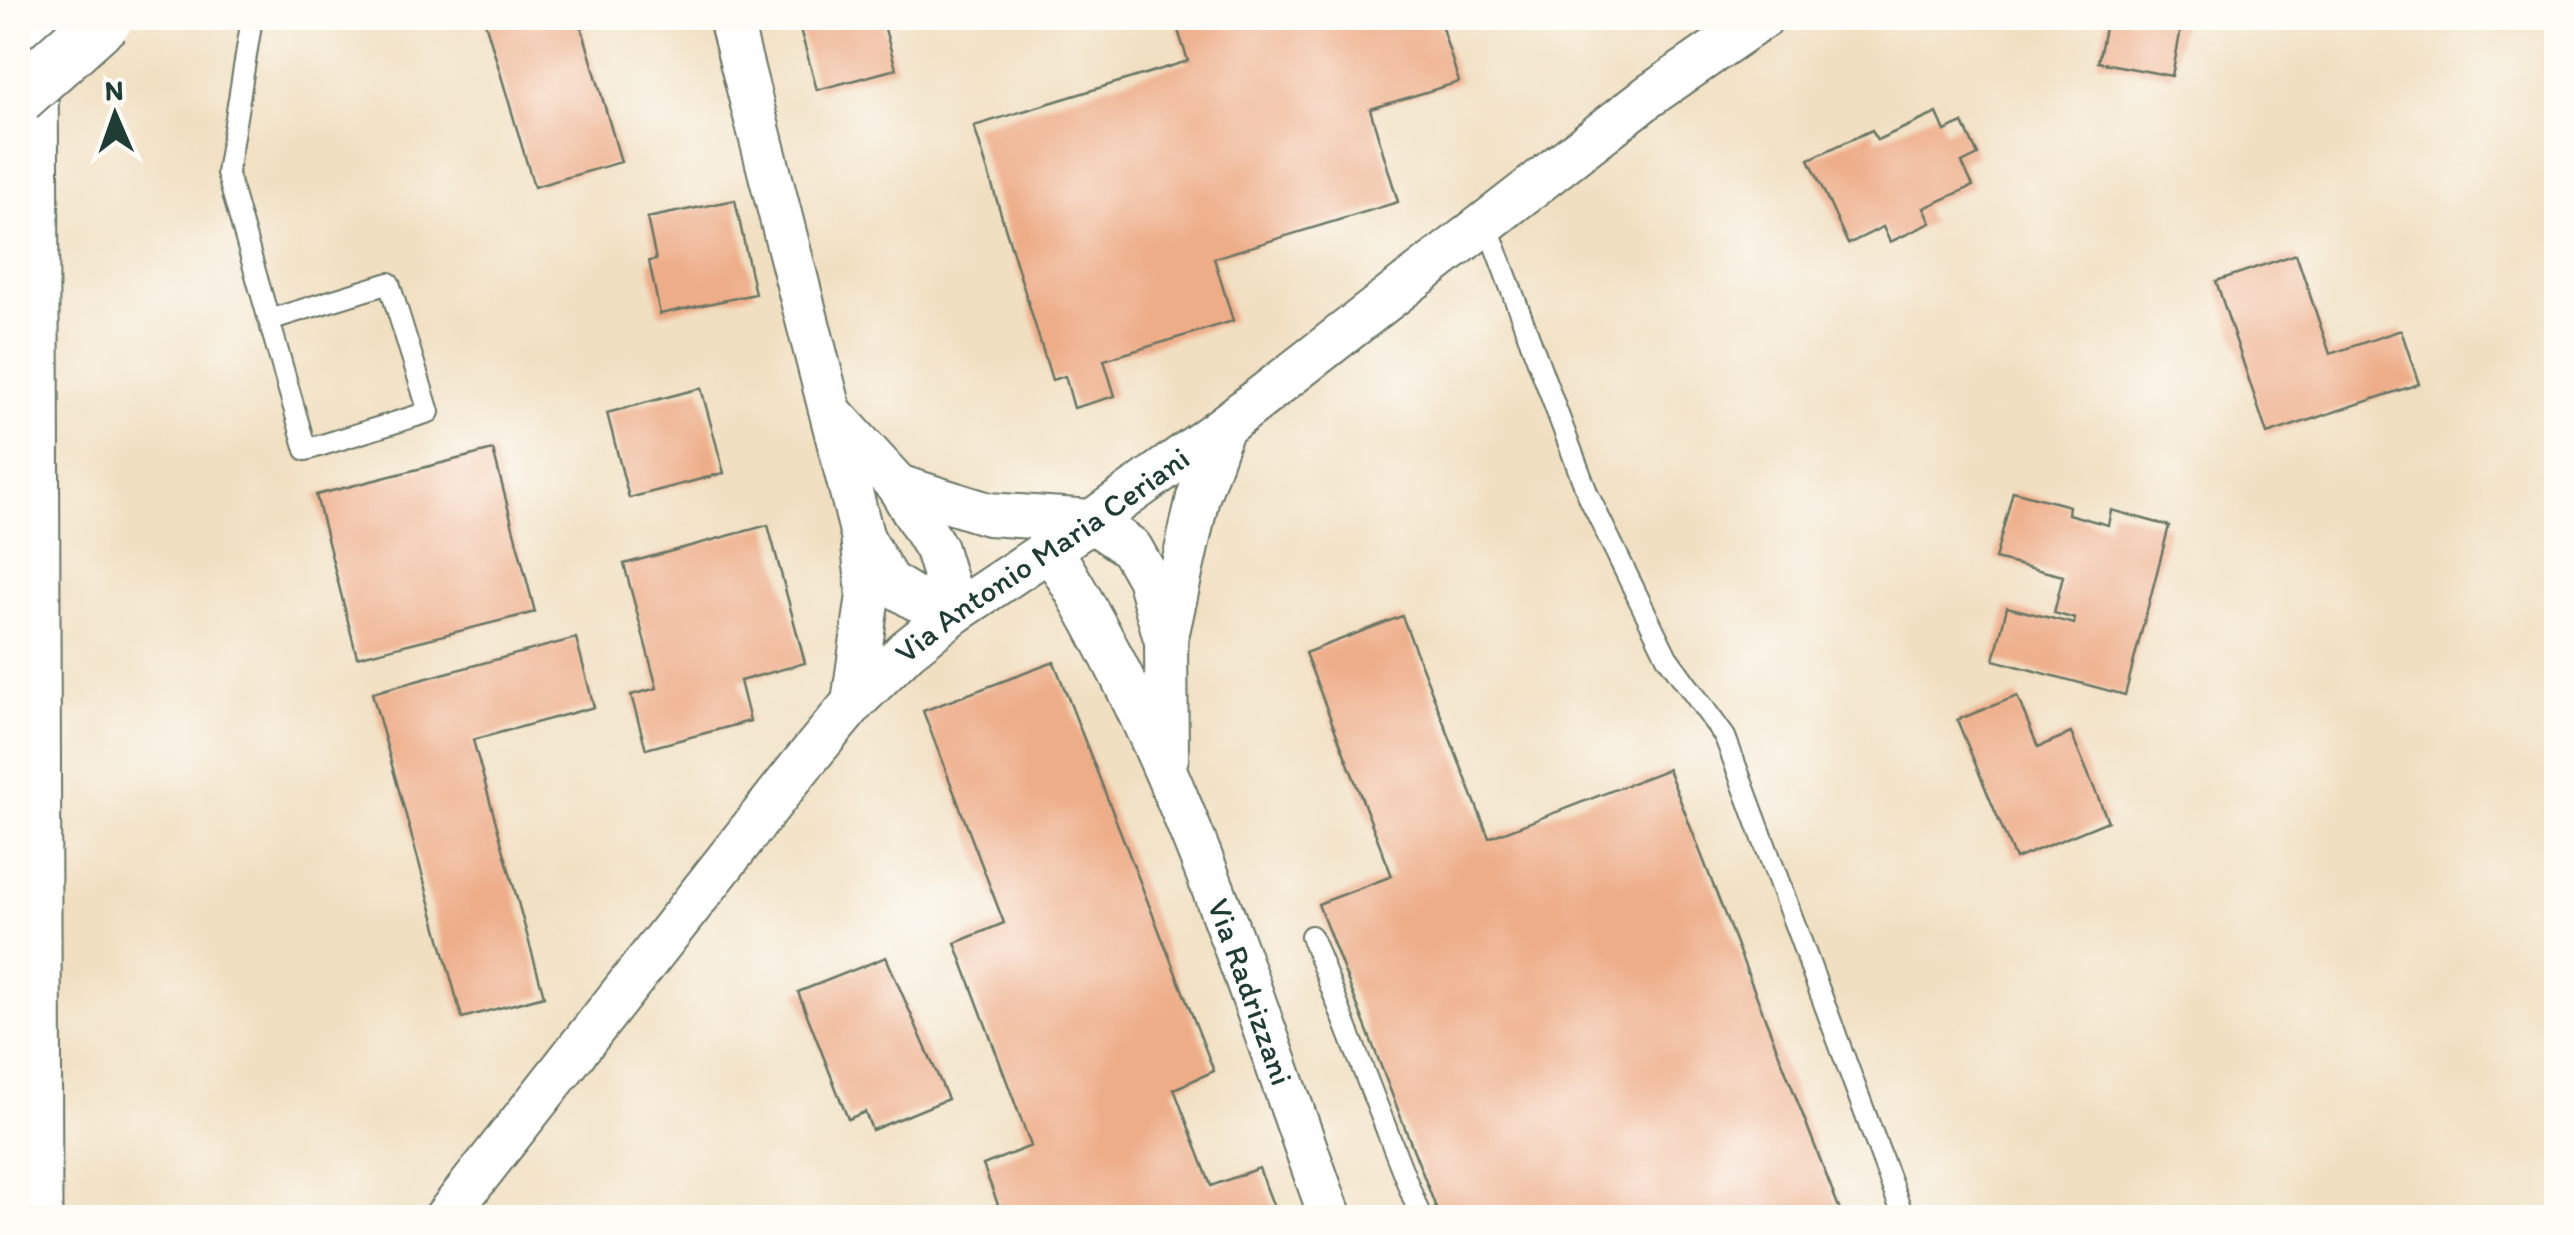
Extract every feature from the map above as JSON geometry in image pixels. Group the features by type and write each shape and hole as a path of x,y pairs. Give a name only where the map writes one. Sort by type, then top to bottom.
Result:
{"main road":[{"path":"30,18 34,1218"},
{"path":"18,96 105,18"}],"street":[{"path":"730,18 862,535 868,595 854,703"},
{"name":"Via Antonio Maria Ceriani","path":"445,1218 854,703 907,650 955,612 1223,427 1649,96 1762,18"},
{"path":"830,411 898,486 936,549 955,612"},
{"name":"Via Radrizzani","path":"1167,768 1166,641 1198,497 1223,427"},
{"path":"898,486 988,514 1092,521"},
{"name":"Via Radrizzani","path":"1092,521 1131,548 1148,578 1166,641"},
{"path":"862,535 888,582 916,599 955,612"},
{"name":"Via Radrizzani","path":"1050,548 1077,590 1167,768 1331,1218"}],"lane":[{"path":"252,18 227,173 306,450 429,412 388,283 269,320"},
{"path":"1486,222 1588,495 1668,657 1725,737 1904,1218"},
{"path":"1311,936 1420,1218"}],"building":[{"path":"484,18 579,18 621,162 534,187"},
{"path":"797,18 882,18 896,69 817,90"},
{"path":"1174,18 1439,18 1459,82 1370,109 1398,202 1214,258 1233,321 1104,360 1115,396 1074,408 1065,376 1052,380 974,126 1188,61"},
{"path":"2107,18 2183,18 2172,76 2098,62"},
{"path":"1937,113 1945,131 1963,123 1978,155 1962,163 1973,186 1924,208 1931,223 1890,242 1883,227 1848,244 1809,159 1872,130 1877,140"},
{"path":"735,200 755,294 660,314 649,261 656,260 647,218"},
{"path":"2296,254 2330,354 2401,330 2419,384 2267,434 2216,281"},
{"path":"701,388 724,473 629,498 607,413"},
{"path":"493,450 535,612 357,657 316,495"},
{"path":"2013,491 2069,506 2068,514 2108,525 2111,510 2169,526 2125,695 1994,660 2007,607 2074,624 2075,619 2054,613 2063,576 1995,559"},
{"path":"768,525 805,663 740,681 750,721 646,749 631,695 657,688 624,564"},
{"path":"1402,616 1489,838 1668,769 1843,1218 1440,1218 1318,904 1392,876 1305,653"},
{"path":"576,638 594,707 473,740 544,996 462,1018 372,693"},
{"path":"1054,662 1214,1071 1174,1089 1211,1186 1259,1168 1278,1218 1003,1218 983,1165 1031,1146 955,943 1004,923 923,711"},
{"path":"2017,696 2038,747 2071,733 2108,821 2015,859 1957,720"},
{"path":"886,957 948,1099 872,1130 865,1112 848,1119 798,992"}]}
